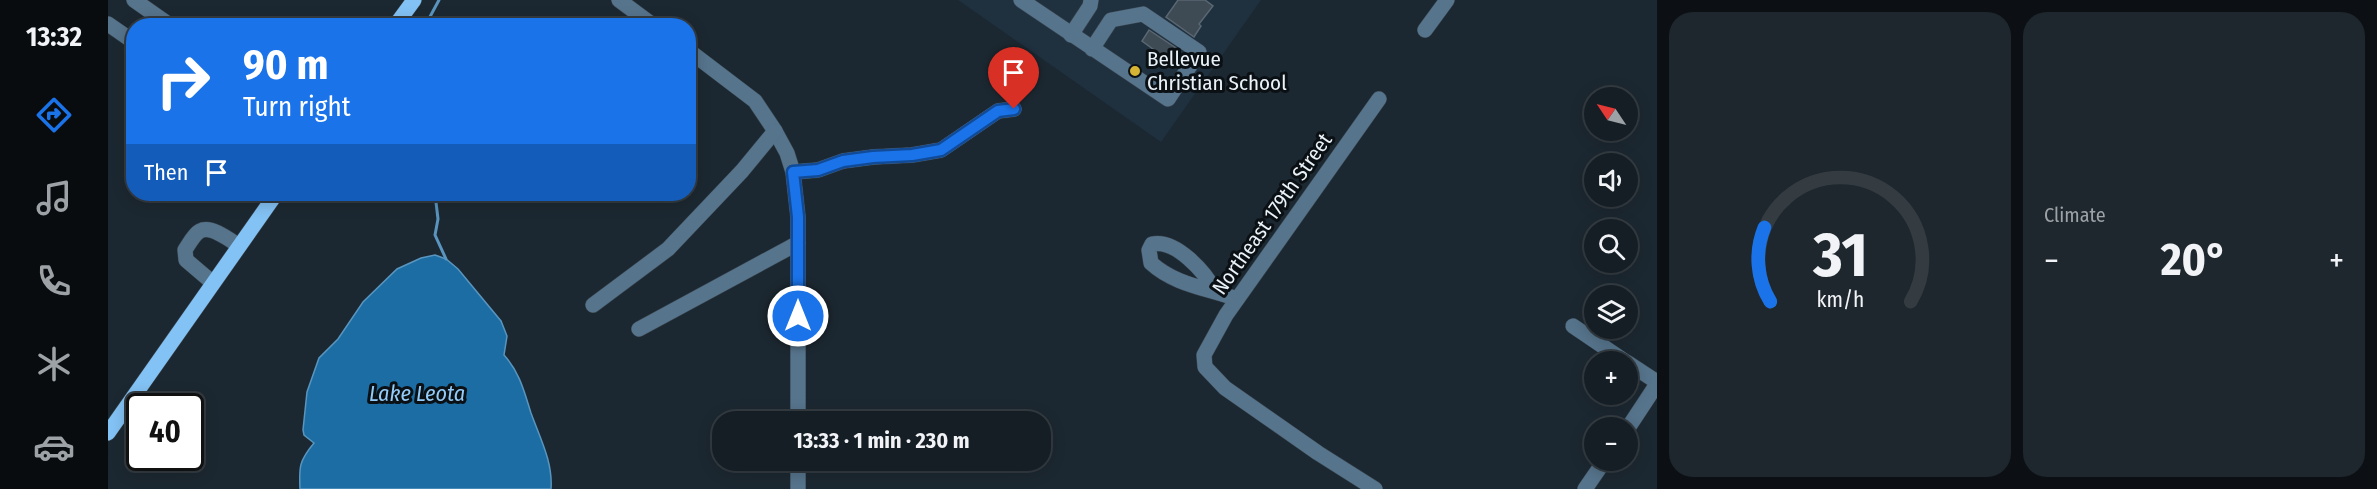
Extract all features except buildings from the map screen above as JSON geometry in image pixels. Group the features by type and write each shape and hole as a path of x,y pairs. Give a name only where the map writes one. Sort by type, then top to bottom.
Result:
{"main road":[{"path":"400,18 412,1"},
{"path":"108,433 271,201"}],"street":[{"path":"134,0 160,18"},
{"path":"619,0 643,18"},
{"path":"1021,0 1071,35 1092,49 1168,99 1198,52 1143,14 1110,20 1092,49"},
{"path":"1071,35 1090,6 1091,0"},
{"path":"1425,30 1447,0"},
{"path":"108,24 126,36"},
{"path":"696,56 755,101 787,153 793,172 798,243 798,411"},
{"name":"Northeast 179th Street","path":"1375,489 1318,453 1225,388 1205,367 1204,355 1237,300 1379,99"},
{"path":"793,172 818,170 853,159 912,155 941,150 998,111 1014,109"},
{"path":"593,305 668,249 734,180 775,131"},
{"path":"213,283 186,260 185,250 197,232 208,230 239,246"},
{"path":"639,329 798,243"},
{"path":"1215,291 1237,300"},
{"path":"1573,326 1610,351"},
{"path":"1635,417 1657,383 1638,370"},
{"path":"798,471 798,489"},
{"path":"1585,489 1597,471"}],"shaded area":[{"name":"Bellevue Christian School","path":"958,0 1261,0 1161,142"}],"water":[{"name":"Lake Leota","path":"435,255 446,259 458,269 501,321 507,336 504,355 521,382 545,450 550,469 551,489 300,489 301,464 314,443 304,435 303,430 307,392 319,358 338,339 363,302 397,269 421,258"}],"waterway":[{"path":"429,18 439,0"},
{"path":"436,201 438,219 435,235 446,259"}],"place":[{"name":"Bellevue Christian School","path":"1135,71"}],"route":[{"path":"798,316 798,217 793,172 818,170 843,161 941,150 956,142 998,111 1014,109"}]}
